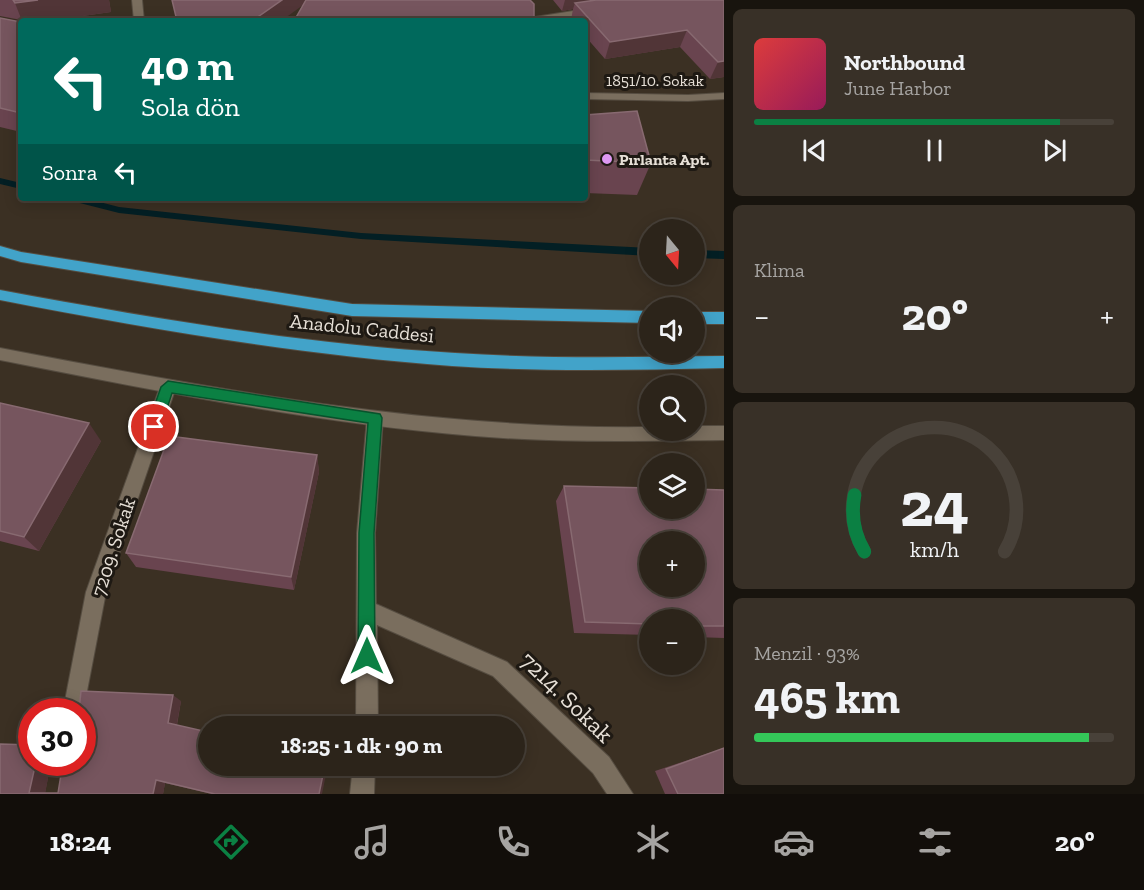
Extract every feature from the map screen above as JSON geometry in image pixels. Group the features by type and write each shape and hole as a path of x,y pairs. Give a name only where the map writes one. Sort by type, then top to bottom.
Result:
{"highway":[{"name":"Anadolu Caddesi","path":"0,250 21,257 352,310 639,317"},
{"name":"Anadolu Caddesi","path":"0,295 139,322 324,348 520,363 724,362"},
{"path":"705,318 724,318"}],"street":[{"path":"137,0 139,18"},
{"path":"533,18 603,10"},
{"name":"1851/10. Sokak","path":"590,96 688,98 724,96"},
{"path":"0,354 168,387 375,418 543,433 724,433"},
{"name":"7209. Sokak","path":"76,698 96,592 168,387"},
{"path":"367,716 366,533 375,418"},
{"name":"7214. Sokak","path":"366,610 500,669 601,765 621,794"},
{"path":"362,794 363,776"}],"building":[{"path":"13,0 38,0 15,3"},
{"path":"172,0 282,0 256,18 176,18"},
{"path":"306,0 530,0 534,4 534,18 296,18"},
{"path":"596,0 724,0 724,61 718,62 687,30 610,42 575,3"},
{"path":"0,18 18,21 18,112 0,108"},
{"path":"637,111 651,163 588,160 588,115"},
{"path":"0,403 89,423 24,537 0,531"},
{"path":"169,436 317,455 291,577 126,553"},
{"path":"564,486 639,488 639,519 705,519 705,489 724,490 724,626 705,626 705,609 639,609 639,624 585,622"},
{"path":"81,691 173,695 168,723 198,730 198,776 323,776 319,794 215,794 156,780 153,794 0,794 0,744 18,745 18,776 33,776 29,793 58,793 61,776 96,776 96,698 80,698"},
{"path":"724,748 724,794 678,794 666,769"}],"waterway":[{"path":"0,181 18,185"},
{"path":"83,201 119,210 361,236 639,251"},
{"path":"705,254 724,255"}],"place":[{"name":"Pırlanta Apt.","path":"607,159"}],"route":[{"path":"154,427 168,387 375,418 366,533 367,656"}]}
